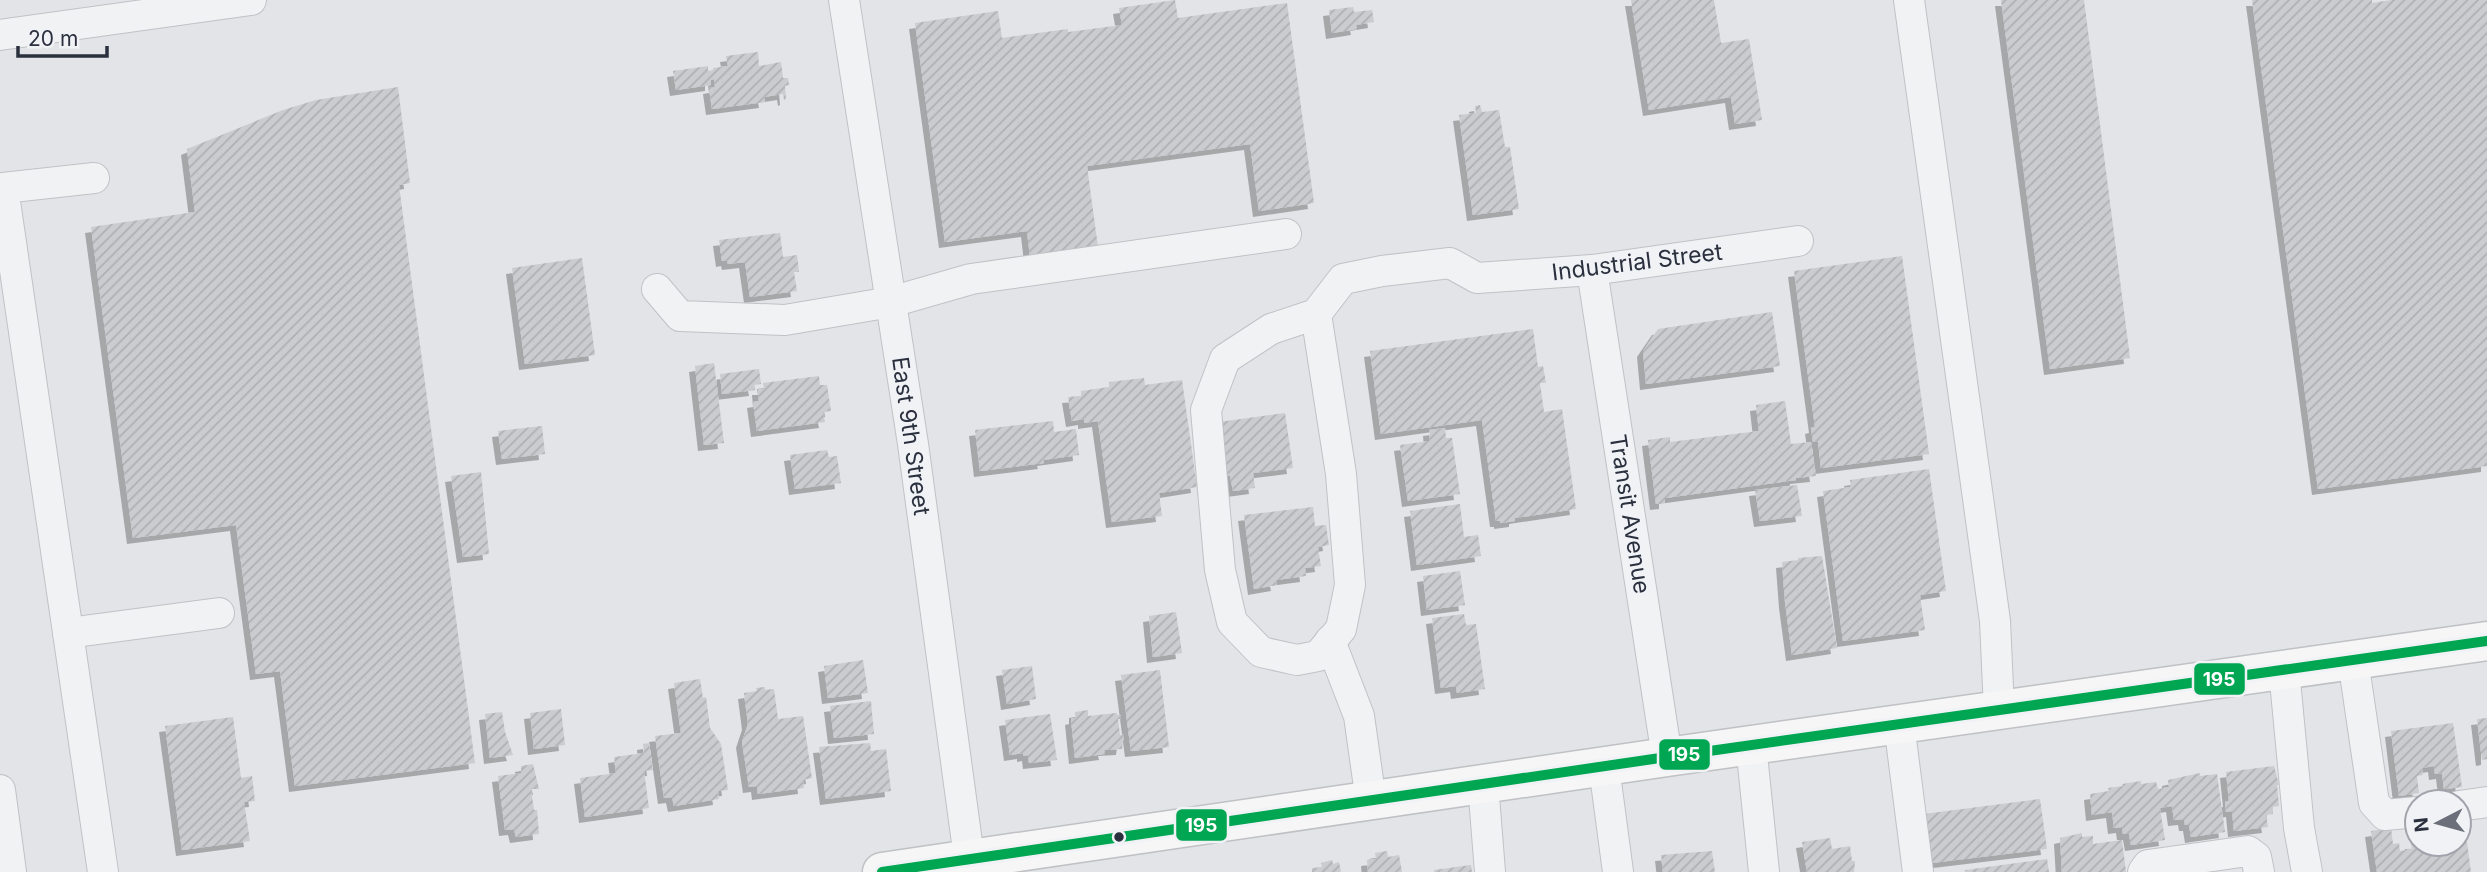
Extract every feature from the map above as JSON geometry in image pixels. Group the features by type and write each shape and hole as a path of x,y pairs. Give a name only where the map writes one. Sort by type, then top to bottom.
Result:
{"main road":[{"path":"882,872 971,866 1604,766 2487,641"}],"street":[{"path":"0,35 251,0"},
{"name":"East 9th Street","path":"844,0 915,458 971,866"},
{"path":"1909,0 1995,621 1999,710"},
{"path":"94,178 2,188 103,872"},
{"path":"657,289 680,316 785,320 891,302 971,279 1286,234"},
{"name":"Industrial Street","path":"1316,314 1343,279 1382,271 1450,263 1477,278 1592,270 1798,241"},
{"name":"Transit Avenue","path":"1592,270 1667,757"},
{"path":"1316,314 1341,474 1350,585 1341,629 1318,656 1297,660 1261,652 1232,622 1220,570 1206,410 1225,359 1271,329 1316,314"},
{"path":"68,634 219,613"},
{"path":"1330,641 1359,716 1371,801"},
{"path":"2353,660 2374,803 2385,815 2403,813"},
{"path":"2143,872 2148,865 2248,851 2256,857 2259,871 2307,867 2299,828 2284,670"},
{"path":"1899,724 1918,872"},
{"path":"1751,745 1764,872"},
{"path":"1604,766 1618,872"},
{"path":"1483,784 1490,872"},
{"path":"0,790 12,872"}],"building":[{"path":"1175,0 1178,18 1287,3 1314,203 1259,211 1250,144 1087,166 1098,247 1030,256 1027,231 945,242 915,23 998,11 1002,38 1122,25 1119,8"},
{"path":"1631,0 1714,0 1721,43 1749,39 1762,120 1735,124 1731,97 1649,110"},
{"path":"2001,0 2084,0 2130,358 2050,369"},
{"path":"2252,0 2372,0 2372,3 2391,0 2487,0 2487,466 2318,489"},
{"path":"1353,7 1354,12 1372,10 1374,22 1356,25 1357,29 1332,33 1329,10"},
{"path":"758,52 759,66 781,62 783,78 788,78 789,85 785,86 786,99 784,100 783,94 764,97 765,102 712,109 709,88 715,87 714,79 711,80 711,85 676,90 673,71 708,66 708,71 713,70 728,66 726,56"},
{"path":"398,87 410,183 399,185 475,763 295,786 280,671 256,674 236,525 133,538 91,227 195,212 187,149 283,110 316,100"},
{"path":"1480,105 1482,112 1499,110 1505,147 1510,147 1519,209 1473,215 1459,115 1476,113 1475,106"},
{"path":"780,233 783,257 797,255 799,272 794,272 797,291 750,297 745,262 728,264 727,260 722,261 719,240"},
{"path":"1902,256 1929,454 1821,468 1818,441 1813,442 1811,428 1815,427 1794,271"},
{"path":"582,258 595,355 525,364 512,268"},
{"path":"1772,312 1780,366 1646,384 1643,351 1658,329"},
{"path":"1533,329 1538,367 1543,366 1546,383 1540,383 1544,412 1562,409 1576,509 1515,518 1515,521 1500,523 1496,521 1482,420 1381,434 1370,351"},
{"path":"714,363 724,443 704,445 695,366"},
{"path":"759,369 761,384 754,385 755,390 722,394 720,374"},
{"path":"819,376 820,385 827,385 831,411 823,412 825,422 757,431 753,402 759,401 758,389 764,389 763,383"},
{"path":"1144,378 1145,385 1182,380 1197,487 1159,493 1162,516 1112,522 1098,421 1072,421 1068,397 1081,396 1081,391 1109,387 1109,382"},
{"path":"1785,401 1791,444 1811,442 1816,476 1665,498 1665,503 1656,504 1648,440 1670,437 1670,442 1759,431 1756,405"},
{"path":"1285,413 1293,468 1253,473 1255,488 1233,491 1230,476 1227,476 1219,422"},
{"path":"1053,421 1054,432 1076,429 1079,455 1043,460 1044,463 980,471 975,430"},
{"path":"542,426 545,454 502,459 498,431"},
{"path":"1445,428 1446,438 1452,438 1460,494 1408,501 1400,445 1430,441 1429,430"},
{"path":"827,450 829,457 837,456 841,483 795,489 790,455"},
{"path":"1929,469 1946,591 1920,595 1925,630 1843,641 1823,491 1851,487 1850,480"},
{"path":"481,472 489,554 463,557 451,476"},
{"path":"1797,485 1802,516 1760,521 1755,490"},
{"path":"1460,504 1464,537 1478,535 1481,556 1417,565 1410,511"},
{"path":"1313,507 1315,526 1326,525 1329,545 1318,547 1321,566 1305,568 1306,576 1276,580 1277,585 1254,589 1244,515"},
{"path":"1822,556 1837,648 1792,655 1782,562"},
{"path":"1460,571 1465,605 1427,610 1423,576"},
{"path":"1176,612 1182,653 1153,657 1149,616"},
{"path":"1464,614 1466,625 1476,624 1485,689 1457,693 1456,686 1441,688 1432,618"},
{"path":"863,660 868,693 828,698 824,666"},
{"path":"1032,666 1036,699 1007,704 1002,670"},
{"path":"1160,670 1169,747 1131,751 1121,675"},
{"path":"700,679 703,698 706,697 710,728 721,744 728,790 718,791 719,799 674,806 672,797 664,798 655,736 681,733 674,683"},
{"path":"765,687 765,690 774,689 778,719 803,716 812,778 803,780 804,788 758,794 757,786 749,787 742,742 748,724 744,693"},
{"path":"871,701 874,734 834,738 830,706"},
{"path":"561,709 565,745 534,749 530,713"},
{"path":"1088,710 1088,716 1117,713 1121,715 1121,719 1118,719 1120,735 1124,734 1122,749 1104,750 1105,754 1075,758 1071,719 1075,718 1075,712"},
{"path":"502,712 513,755 490,758 485,714"},
{"path":"1050,714 1057,760 1029,763 1028,755 1010,755 1005,720"},
{"path":"233,717 241,778 252,776 255,801 244,802 250,841 182,850 165,726"},
{"path":"2487,718 2487,759 2482,760 2477,719"},
{"path":"2453,723 2462,787 2444,788 2442,773 2435,774 2434,766 2422,768 2423,775 2417,776 2418,788 2403,788 2403,795 2399,796 2391,731"},
{"path":"649,743 653,770 644,771 649,808 585,817 580,778 616,773 614,757 644,753 643,744"},
{"path":"870,743 871,751 886,749 891,791 826,799 819,747"},
{"path":"533,764 539,789 531,789 534,810 537,810 539,834 516,837 514,829 505,830 498,776 521,773 521,766"},
{"path":"2274,766 2279,785 2279,806 2273,807 2273,814 2266,815 2268,827 2234,831 2232,811 2226,812 2225,802 2229,801 2226,772"},
{"path":"2200,773 2200,776 2217,774 2225,832 2191,837 2189,825 2185,825 2184,819 2174,820 2172,806 2160,808 2165,840 2131,845 2129,834 2123,834 2122,827 2114,828 2112,812 2092,815 2090,794 2141,781 2141,784 2156,782 2158,789 2169,787 2168,780"},
{"path":"2040,799 2047,849 1931,863 1924,814"},
{"path":"2391,828 2393,844 2399,843 2403,858 2469,858 2471,872 2377,872 2371,831"},
{"path":"2082,833 2082,837 2093,836 2093,844 2122,840 2126,872 2062,872 2060,838"},
{"path":"1830,838 1832,849 1850,846 1852,861 1855,861 1854,872 1807,872 1802,842"},
{"path":"1387,851 1388,857 1399,855 1402,872 1368,872 1367,860 1376,859 1375,853"},
{"path":"1712,851 1715,872 1663,872 1661,855"},
{"path":"2047,859 2049,872 1965,872 1965,870"},
{"path":"1332,860 1333,864 1339,862 1341,872 1312,872 1312,868 1322,867 1321,863"},
{"path":"1471,865 1472,872 1434,872 1434,870"}],"transit line":[{"name":"195","path":"882,872 2487,641"}]}
